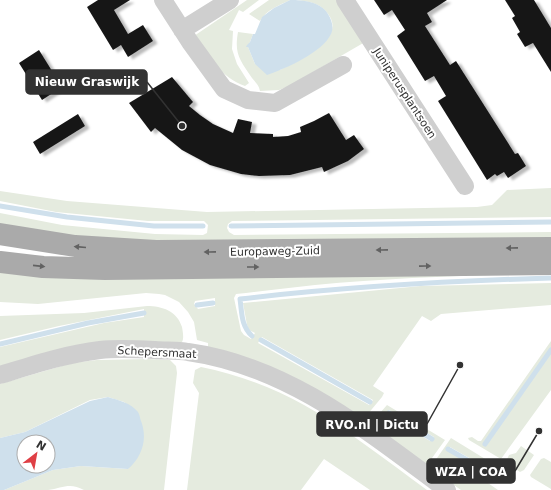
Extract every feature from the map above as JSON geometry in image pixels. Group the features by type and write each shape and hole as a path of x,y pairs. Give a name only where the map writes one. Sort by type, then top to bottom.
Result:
{"main road":[{"name":"Europaweg-Zuid","path":"0,234 75,246 156,251 551,248"},
{"name":"Europaweg-Zuid","path":"0,262 43,267 99,269 551,264"}],"street":[{"path":"163,0 182,30 224,89 248,100 275,103 343,65"},
{"path":"182,30 230,0"},
{"name":"Juniperusplantsoen","path":"345,0 464,186"},
{"name":"Schepersmaat","path":"0,375 65,356 101,350 128,349 187,352 212,356 238,363 267,374 284,381 315,398 351,420 448,490"}],"shaded area":[{"path":"247,0 259,0 243,12 239,10 229,30 233,31 232,49 237,64 249,83 245,86 222,72 194,36"},
{"path":"269,0 290,0 269,11 260,21 249,14"},
{"path":"296,0 340,0 365,42 289,86 279,90 260,91 239,56 237,46 238,32 253,34 248,47 255,64 280,70 297,62 316,50 325,42 330,34 333,26 327,12 316,4"},
{"path":"551,188 551,217 232,221 228,224 227,228 229,232 234,235 551,232 551,244 214,248 0,229 0,213 62,225 155,234 203,235 207,233 208,225 204,221 148,221 56,212 0,201 0,191 67,201 207,212 477,207 492,205 507,190"},
{"path":"0,269 551,273 374,280 236,294 234,298 241,331 244,335 251,339 255,333 249,330 247,325 243,303 421,286 551,283 551,305 441,314 431,321 422,316 373,386 384,393 382,397 367,415 359,416 208,348 208,343 197,340 194,322 188,312 179,302 165,295 146,293 38,304 0,302","holes":["215,298 215,306 198,309 194,304 195,301","262,337 373,400 369,405 258,343"]},
{"path":"147,306 163,308 173,313 177,317 182,327 182,342 0,366 0,347 104,323 144,317 144,309 59,326 0,340 0,316 84,313"},
{"path":"551,341 551,390 501,459 469,440 468,438 472,437 478,441 481,441"},
{"path":"97,360 170,360 176,366 177,373 164,490 84,490 74,486 66,486 48,490 4,490 43,474 56,474 56,470 81,466 128,469 138,413 124,402 108,397 90,400 25,432 0,438 0,384 72,363"},
{"path":"201,367 227,373 254,382 279,392 304,405 351,435 427,490 370,490 324,459 301,490 187,490 199,393 193,383 195,370"},
{"path":"387,405 445,440 427,465 372,424 372,422","holes":["389,410 434,437 434,440 430,441 386,415"]},
{"path":"451,438 495,465 485,481 498,490 461,490 430,468","holes":["447,447 450,447 485,467 483,472 447,450"]},
{"path":"521,446 534,455 524,470 520,472 506,461 509,455 516,453"},
{"path":"544,458 551,462 551,489 530,475 541,459"}],"water":[{"path":"290,0 312,2 325,10 331,19 332,32 327,41 303,59 267,75 255,64 248,47 246,47 253,34 255,34 262,17 274,8"},
{"path":"108,397 128,404 138,412 143,428 144,441 137,459 128,469 81,466 56,470 56,434 17,434 25,432 90,401"},
{"path":"16,434 16,474 43,474 4,490 0,490 0,438"}],"building":[{"path":"98,0 130,0 114,10 128,34 143,25 153,41 128,57 121,45 113,50 87,7"},
{"path":"374,0 447,0 427,13 432,22 425,26 450,65 456,61 515,154 518,153 526,166 508,178 504,172 497,176 495,174 487,180 438,101 446,96 434,76 425,81 397,36 405,30 392,10 384,15"},
{"path":"505,0 534,0 551,28 551,72 533,43 525,47 517,34 520,32 512,18 515,16"},
{"path":"39,50 62,87 42,100 19,63"},
{"path":"172,77 193,102 189,106 213,124 233,133 238,119 252,122 250,133 273,134 273,137 288,136 301,132 300,127 329,113 346,140 354,135 364,149 348,161 324,172 322,167 290,175 259,176 241,174 210,165 182,150 155,128 151,132 129,103"},
{"path":"78,114 85,126 40,154 33,142"}],"waterway":[{"path":"0,206 67,217 154,226 203,226"},
{"path":"231,226 551,222"},
{"path":"252,336 244,324 240,299 395,285 551,278"},
{"path":"197,305 213,303"},
{"path":"0,344 88,323 144,313"},
{"path":"261,340 370,402"},
{"path":"485,444 551,350"},
{"path":"389,413 432,439"},
{"path":"448,449 483,469"}],"place":[{"name":"Nieuw Graswijk","path":"182,126"},
{"name":"RVO.nl | Dictu","path":"460,365"},
{"name":"WZA | COA","path":"539,431"}]}
